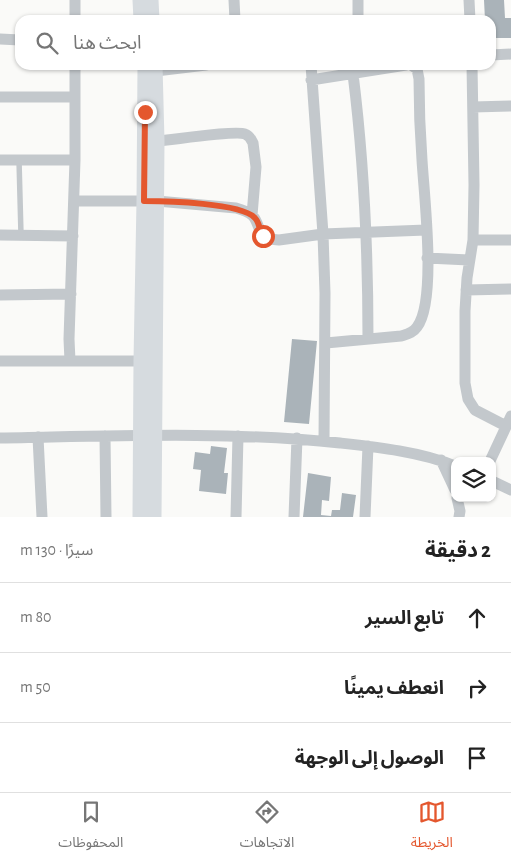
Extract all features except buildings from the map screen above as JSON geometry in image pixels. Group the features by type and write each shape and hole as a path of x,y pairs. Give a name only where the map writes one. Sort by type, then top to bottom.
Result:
{"main road":[{"path":"140,0 141,15"},
{"path":"150,0 152,15"},
{"path":"152,70 157,141 151,201 141,360 154,517"},
{"path":"140,517 147,435 152,70"}],"street":[{"path":"75,0 75,15"},
{"path":"234,0 235,15"},
{"path":"358,0 358,15"},
{"path":"469,0 470,15"},
{"path":"0,40 15,40"},
{"path":"496,56 511,54"},
{"path":"70,361 69,339 75,160 75,70"},
{"path":"311,70 323,234 326,343 324,441"},
{"path":"311,80 377,70"},
{"path":"326,343 400,336 412,332 418,327 423,315 426,300 428,258 417,70"},
{"path":"472,70 472,240 466,290 464,359 466,394 475,410 509,421 492,457"},
{"path":"353,74 359,122 366,231 368,339"},
{"path":"0,97 74,97"},
{"path":"473,107 511,106"},
{"path":"157,141 232,133 247,134 252,139 256,167 252,215"},
{"path":"0,160 75,160"},
{"path":"74,202 151,201 232,208 252,215 256,219 263,236 269,239 290,240 323,234 366,231 426,230"},
{"path":"0,235 73,236"},
{"path":"472,240 511,240"},
{"path":"428,258 469,260"},
{"path":"466,290 511,289"},
{"path":"0,295 71,294"},
{"path":"0,361 141,360"},
{"path":"0,438 147,435 297,438 368,446 441,460 451,464"},
{"path":"105,436 106,517"},
{"path":"236,517 238,436"},
{"path":"38,437 42,517"},
{"path":"294,517 297,438"},
{"path":"365,517 368,446"},
{"path":"441,460 451,481"},
{"path":"496,483 511,490"},
{"path":"458,502 460,517"}],"lane":[{"path":"19,160 21,235"}],"route":[{"path":"145,112 144,201 240,209 255,217 263,236"}]}
